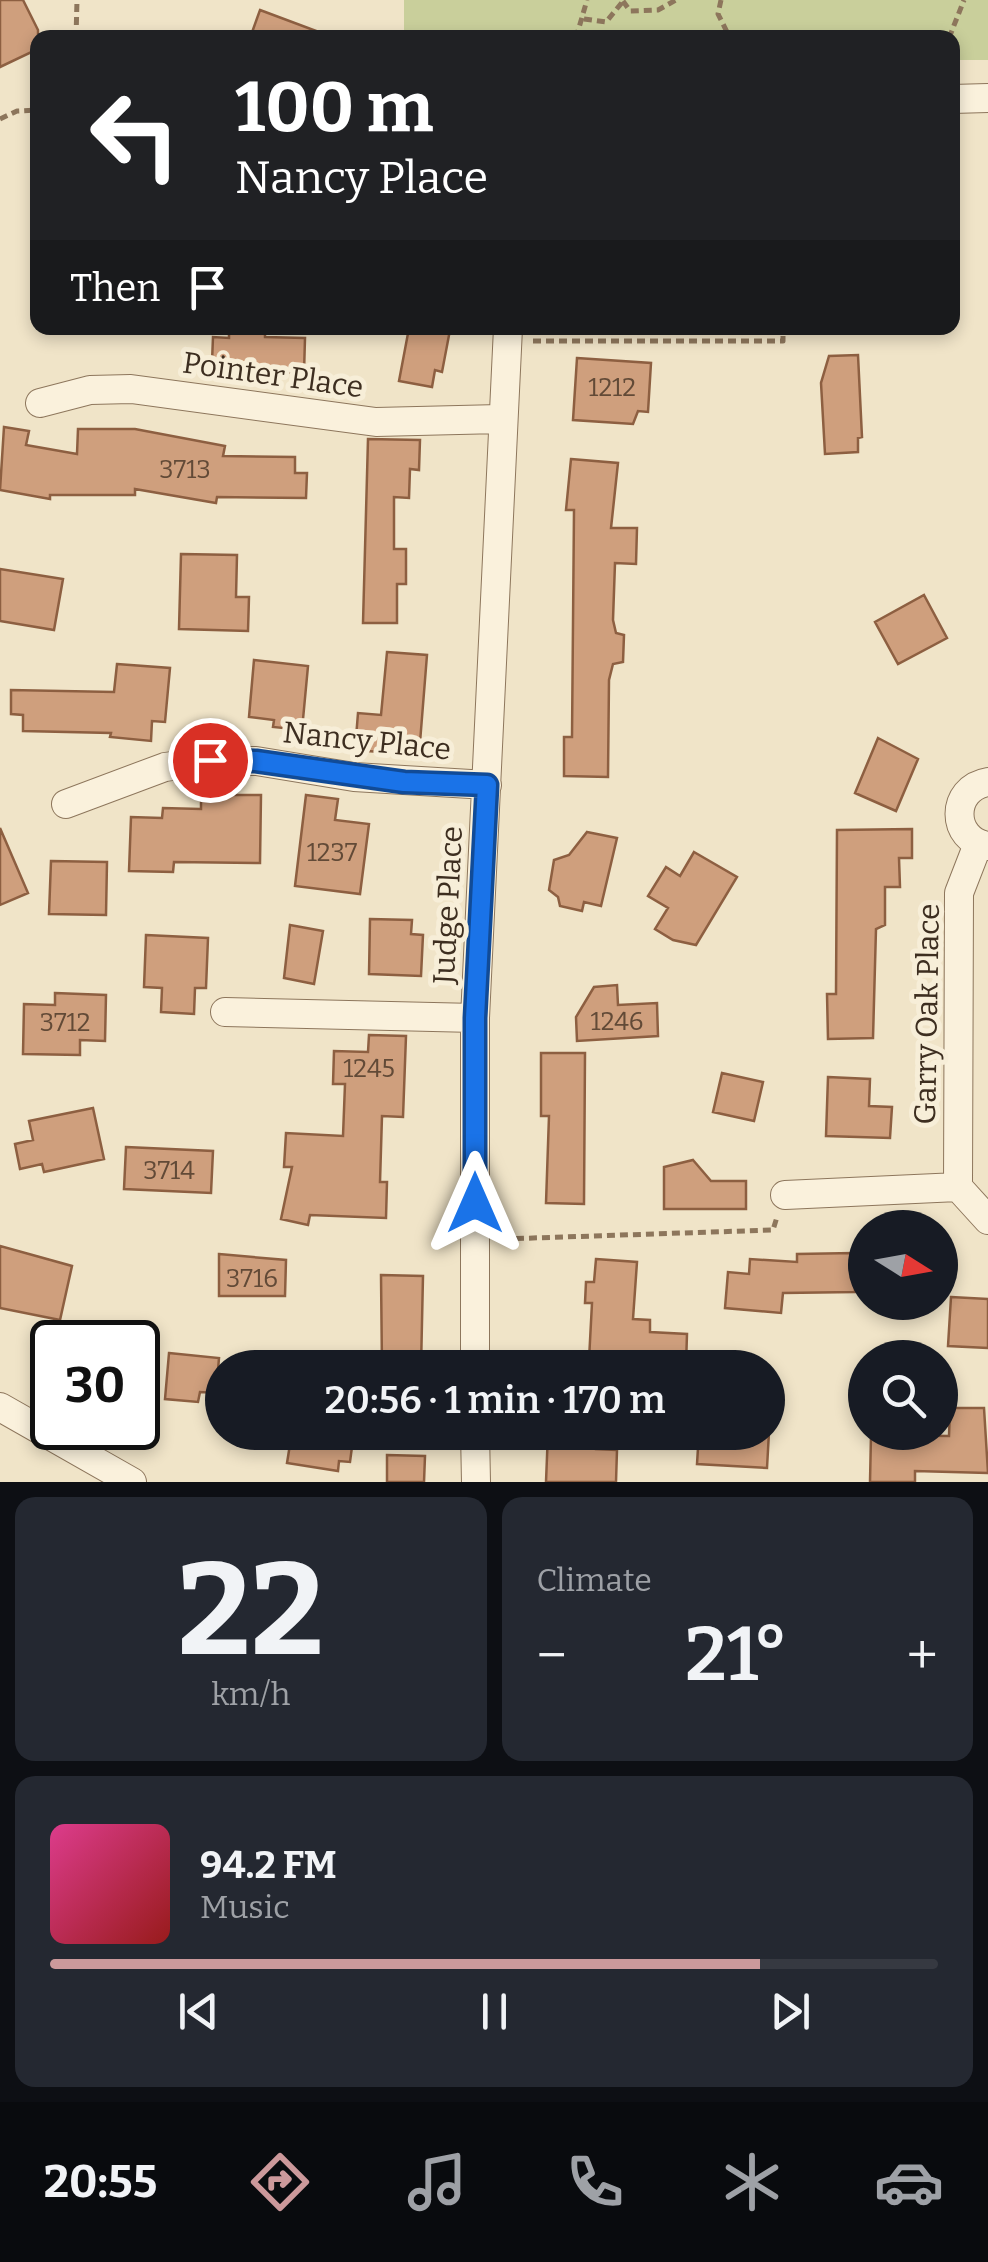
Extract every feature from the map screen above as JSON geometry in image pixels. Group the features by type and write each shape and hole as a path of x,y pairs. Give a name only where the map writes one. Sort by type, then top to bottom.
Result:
{"street":[{"path":"960,99 988,98"},
{"name":"Judge Place","path":"475,1350 475,1018 506,335"},
{"name":"Pointer Place","path":"40,402 90,390 130,389 376,422 500,419"},
{"name":"Nancy Place","path":"66,804 164,767 210,760 256,761 404,782 487,785"},
{"name":"Garry Oak Place","path":"958,1187 958,893 983,845 965,835 958,821 959,804 967,791 988,782"},
{"path":"225,1012 475,1018"},
{"path":"785,1195 958,1187 988,1220"},
{"path":"0,1407 132,1482"},
{"path":"476,1450 476,1482"}],"path":[{"path":"76,30 77,0"},
{"path":"579,30 587,0"},
{"path":"584,19 606,22 623,1 630,11 646,12 676,0"},
{"path":"721,0 718,14 726,30"},
{"path":"952,30 964,0"},
{"path":"0,119 30,110"},
{"path":"541,335 783,342 782,335"},
{"path":"475,1240 772,1230 785,1195"}],"green space":[{"path":"404,0 988,0 988,60 960,60 960,30 404,30"}],"building":[{"path":"0,0 23,0 38,30 30,30 30,53 0,67"},
{"path":"260,10 314,30 253,30"},
{"path":"408,335 449,335 442,372 435,370 432,387 399,381"},
{"path":"213,337 305,338 304,373 231,370 231,363 212,362"},
{"path":"858,355 862,437 858,438 858,452 825,454 821,383 829,356"},
{"path":"577,358 651,363 648,412 638,411 633,424 573,420"},
{"path":"4,427 29,431 26,445 77,454 78,429 135,429 225,446 223,456 295,457 295,473 307,473 306,498 217,497 216,503 135,489 135,495 50,495 50,499 0,490"},
{"path":"368,439 420,440 419,470 410,469 409,498 394,497 394,549 406,549 406,584 397,584 397,623 363,623"},
{"path":"571,459 618,463 611,528 637,528 636,564 615,563 613,620 616,633 624,635 623,662 613,664 609,680 608,777 564,776 564,737 572,737 574,510 566,510"},
{"path":"181,554 237,555 236,597 249,597 248,631 179,629"},
{"path":"0,569 63,579 54,630 0,621"},
{"path":"924,595 947,638 898,664 875,622"},
{"path":"387,652 427,655 419,755 355,750 358,713 381,715"},
{"path":"254,660 308,666 302,730 273,727 274,720 249,717"},
{"path":"117,664 170,668 165,722 152,721 151,741 110,737 111,733 23,731 23,715 11,714 11,690 114,692"},
{"path":"878,738 918,759 896,811 855,793"},
{"path":"201,795 261,795 260,863 174,862 173,872 129,871 131,817 162,818 163,808 201,809"},
{"path":"306,795 338,799 335,820 369,824 360,894 295,886"},
{"path":"0,828 28,893 0,905"},
{"path":"912,829 912,858 899,858 900,887 885,887 885,925 876,929 873,1038 828,1039 827,994 836,994 837,830"},
{"path":"587,832 617,838 601,906 584,902 582,911 560,906 558,897 549,890 554,860 569,855"},
{"path":"694,852 737,877 696,945 673,940 655,929 668,908 648,896 666,867 680,876"},
{"path":"51,861 107,862 106,915 49,914"},
{"path":"370,919 412,920 411,934 423,935 421,976 369,974"},
{"path":"290,925 323,931 314,984 284,978"},
{"path":"146,935 208,938 206,988 195,988 194,1014 161,1012 162,988 144,987"},
{"path":"617,985 618,1005 657,1003 658,1036 577,1041 576,1017 594,987"},
{"path":"55,993 106,995 105,1041 80,1040 80,1055 23,1054 24,1004 55,1005"},
{"path":"369,1035 406,1036 403,1117 382,1116 380,1182 387,1182 386,1218 310,1215 308,1225 281,1219 292,1167 284,1167 286,1133 343,1136 345,1084 333,1084 334,1051 368,1052"},
{"path":"541,1053 585,1053 584,1204 546,1203 549,1116 541,1116"},
{"path":"722,1073 763,1082 754,1121 713,1112"},
{"path":"828,1077 870,1079 869,1106 892,1107 890,1138 826,1136"},
{"path":"93,1108 104,1159 44,1172 42,1164 20,1169 15,1144 33,1140 29,1121"},
{"path":"126,1147 213,1151 211,1193 124,1189"},
{"path":"693,1160 711,1181 746,1181 746,1209 664,1209 664,1167"},
{"path":"0,1246 72,1266 60,1320 0,1308"},
{"path":"848,1253 848,1292 783,1293 781,1313 725,1308 728,1272 749,1274 750,1259 797,1262 797,1254"},
{"path":"219,1254 286,1260 285,1296 219,1296"},
{"path":"596,1259 637,1262 633,1319 650,1320 650,1332 687,1334 686,1350 590,1350 592,1303 585,1303 586,1282 594,1282"},
{"path":"381,1275 423,1276 421,1350 382,1350"},
{"path":"958,1297 988,1299 988,1348 958,1346 958,1340 948,1340 950,1320 958,1320"},
{"path":"169,1353 205,1357 205,1392 200,1392 198,1402 165,1399"},
{"path":"958,1408 984,1408 988,1473 915,1471 915,1482 870,1482 871,1450 958,1450"},
{"path":"289,1450 352,1450 350,1462 339,1461 338,1471 287,1463"},
{"path":"547,1450 617,1450 616,1482 546,1482"},
{"path":"698,1450 768,1450 767,1468 697,1464"},
{"path":"387,1455 425,1456 424,1482 387,1482"}],"route":[{"path":"210,760 256,761 404,782 487,785 475,1018 475,1203"}]}
